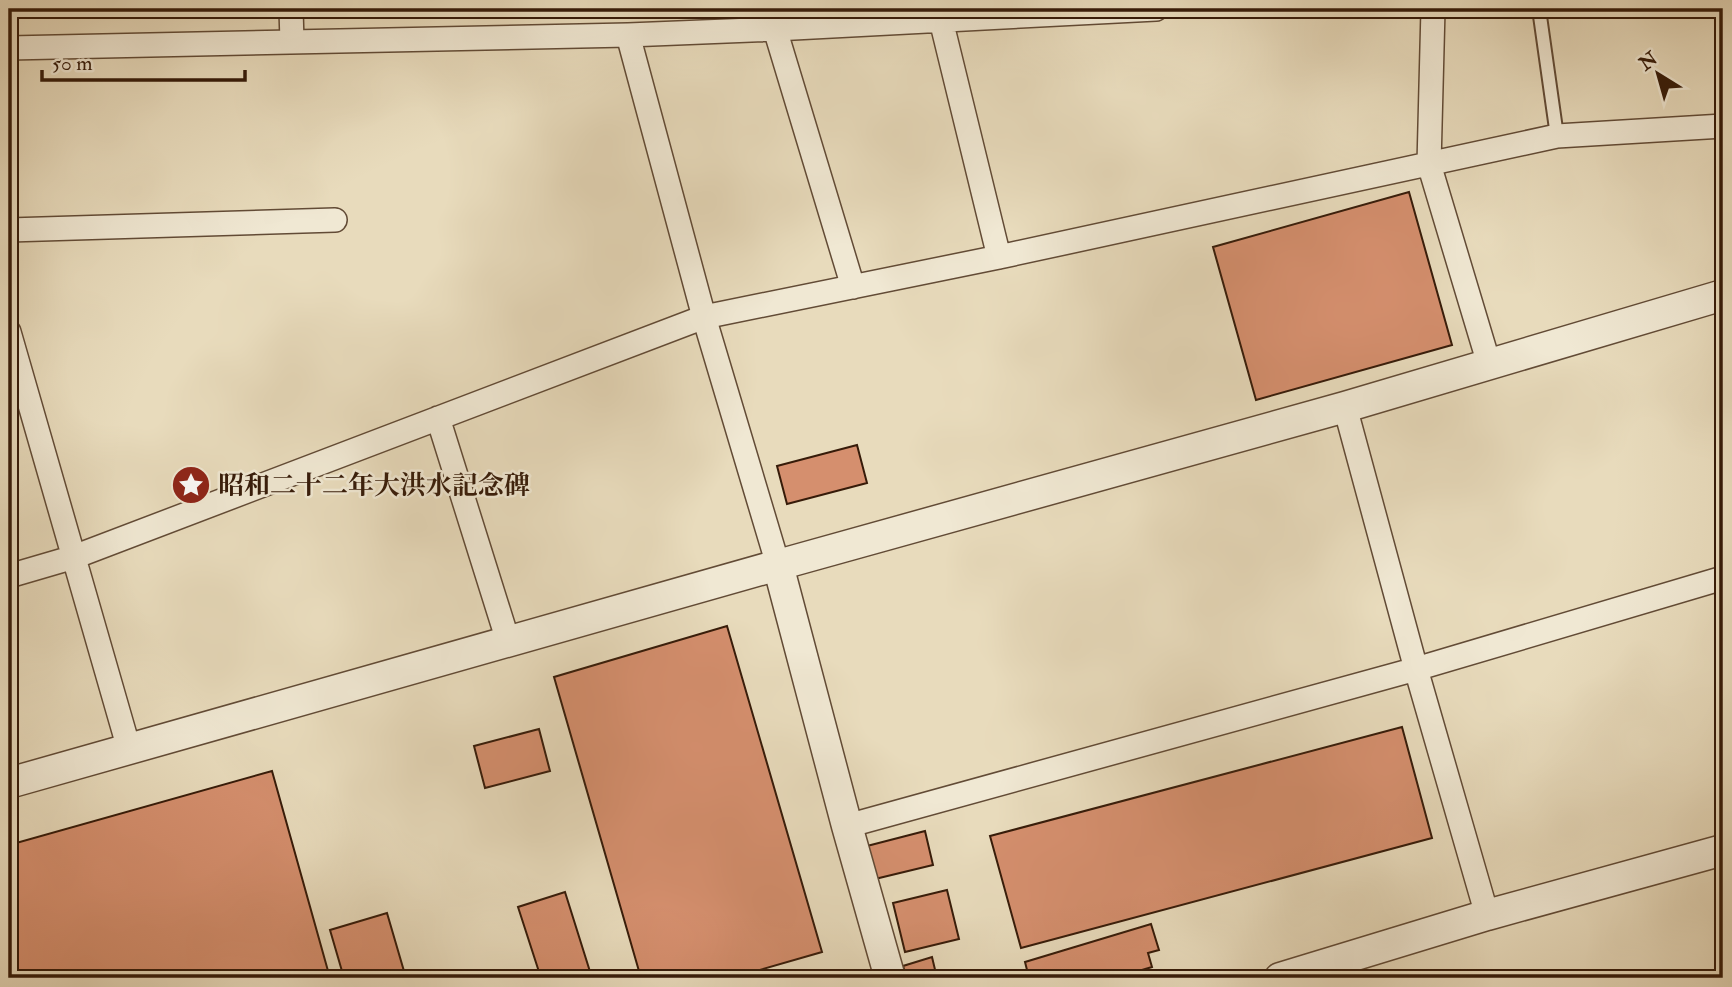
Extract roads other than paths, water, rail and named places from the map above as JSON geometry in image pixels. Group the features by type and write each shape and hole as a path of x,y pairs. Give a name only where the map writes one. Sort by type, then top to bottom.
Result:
{"street":[{"path":"291,9 292,42"},
{"path":"9,48 628,35 775,29 941,14 1156,9"},
{"path":"1433,9 1429,164 1489,364"},
{"path":"941,14 999,257"},
{"path":"775,29 853,287"},
{"path":"628,35 704,317 778,565 890,978"},
{"path":"9,576 74,556 704,317 999,257 1557,136 1723,127"},
{"path":"9,230 335,220"},
{"path":"9,783 1345,407 1723,295"},
{"path":"9,331 15,376 74,556 129,749"},
{"path":"1345,407 1416,669 1488,915"},
{"path":"438,418 508,641"},
{"path":"847,827 1416,669 1723,578"},
{"path":"1280,978 1488,915 1723,850"}],"lane":[{"path":"1539,9 1557,136"}],"place":[{"name":"昭和二十二年大洪水記念碑","path":"191,485"}]}
